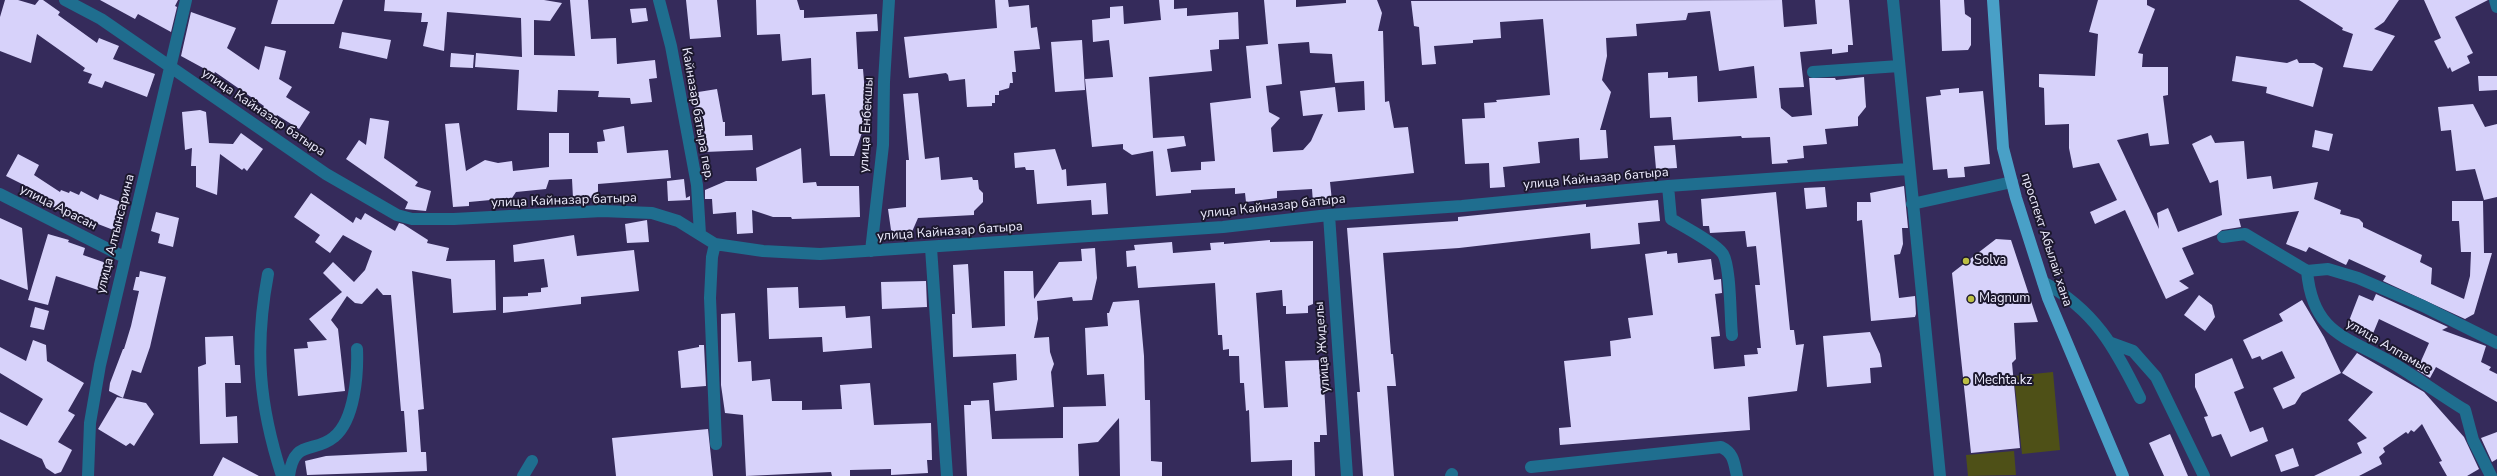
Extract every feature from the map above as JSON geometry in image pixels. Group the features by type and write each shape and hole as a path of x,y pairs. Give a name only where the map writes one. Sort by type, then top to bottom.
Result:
{"main road":[{"name":"проспект Абылай хана","path":"1992,0 2003,148 2012,182 2043,282 2124,476"}],"street":[{"name":"улица Кайназар батыра","path":"65,0 101,19 326,174 397,215 412,219 454,219 602,211 652,213 678,221 715,244 763,251 820,254 870,250 931,248 1223,227 1329,215 1462,206 1668,186 1908,169"},
{"name":"улица Алтынсарина","path":"88,476 91,416 100,365 124,257 186,0"},
{"name":"Кайназар батыра пер.","path":"659,0 671,46 697,185 700,234"},
{"name":"улица Енбекшы","path":"870,250 883,145 884,82 889,0"},
{"path":"1893,0 1908,169 1940,476"},
{"path":"2495,0 2497,7"},
{"path":"1813,72 1898,66"},
{"path":"1912,204 2012,182"},
{"path":"1668,186 1671,219 1705,240 1723,254 1727,273 1732,335"},
{"name":"улица Арасан","path":"0,194 124,257"},
{"name":"улица Жиделы","path":"1329,215 1347,476"},
{"path":"2223,237 2245,234 2307,271 2328,269 2358,278 2423,306 2497,343"},
{"path":"715,244 712,257 710,298 716,444"},
{"path":"931,248 947,476"},
{"name":"улица Алпамыс","path":"2307,271 2308,291 2316,308 2326,324 2339,336 2395,365 2465,410 2472,440 2491,476"},
{"path":"268,274 261,310 259,366 266,422 282,476"},
{"path":"2043,282 2067,295 2112,344 2140,398"},
{"path":"2112,344 2133,351 2156,377 2204,476"},
{"path":"289,476 291,461 301,451 334,438 339,432 355,396 357,349"},
{"path":"1531,467 1721,447 1729,450 1737,476"},
{"path":"523,476 532,461"}],"shaded area":[{"path":"2053,372 2060,450 2022,454 2014,376"},
{"path":"2014,451 2016,475 1968,476 1966,455"}],"building":[{"path":"5,0 18,0 35,5 39,0 43,0 60,12 58,15 97,43 99,38 119,46 113,59 155,74 147,97 105,81 102,88 88,83 92,74 83,71 85,68 37,34 31,63 0,51 0,17"},
{"path":"100,0 178,0 175,6 177,7 171,32 138,14 135,19"},
{"path":"278,0 343,0 334,24 271,24"},
{"path":"385,0 544,0 562,3 550,21 534,20 534,55 575,56 570,0 588,0 591,39 616,38 617,64 655,60 657,78 649,79 652,102 631,104 630,98 598,97 599,91 558,90 557,112 517,110 519,70 475,67 476,53 522,57 521,18 447,12 444,51 423,46 428,22 421,22 422,13 384,11"},
{"path":"686,0 717,0 721,37 690,39"},
{"path":"756,0 797,0 800,10 804,10 804,18 877,14 878,31 856,32 858,69 863,69 867,118 854,156 830,156 825,94 812,95 811,58 782,61 780,34 757,35"},
{"path":"995,0 1008,0 1009,7 1029,5 1031,28 1037,27 1040,49 1014,51 1016,72 1012,72 1013,83 1010,83 1009,88 999,91 999,95 995,95 995,103 992,103 992,106 967,107 965,79 949,81 946,73 909,78 904,37 997,28"},
{"path":"1159,0 1174,0 1174,9 1187,8 1187,16 1238,12 1239,39 1219,40 1219,49 1210,50 1212,71 1149,77 1153,138 1184,136 1186,146 1167,149 1171,172 1201,170 1201,162 1215,161 1210,103 1251,98 1246,46 1268,44 1264,0 1296,0 1296,7 1346,3 1346,0 1377,0 1382,13 1378,31 1383,31 1385,102 1389,101 1394,128 1408,127 1414,173 1330,182 1332,201 1313,203 1312,189 1277,191 1277,198 1246,202 1245,193 1235,194 1235,188 1191,190 1191,193 1156,196 1153,151 1132,155 1123,149 1123,144 1092,147 1085,79 1113,77 1109,40 1093,42 1092,20 1110,18 1110,7 1123,6 1124,24 1161,20","holes":["1309,42 1310,53 1332,54 1335,83 1364,81 1365,110 1338,112 1335,87 1300,91 1303,116 1323,114 1311,141 1303,150 1273,152 1271,128 1280,118 1269,112 1266,86 1282,84 1278,44"]},
{"path":"1782,0 1784,27 1817,24 1815,0 1849,0 1853,45 1848,45 1848,52 1832,54 1832,49 1800,52 1804,87 1779,88 1781,108 1792,117 1812,115 1809,78 1835,78 1836,80 1864,77 1866,107 1858,117 1858,126 1825,129 1827,144 1803,146 1804,158 1787,160 1788,163 1772,164 1770,137 1742,138 1741,136 1673,140 1671,117 1650,118 1648,73 1668,72 1668,78 1697,76 1698,102 1757,98 1754,66 1719,71 1710,11 1688,13 1686,20 1636,24 1637,36 1606,38 1607,56 1602,80 1611,92 1600,130 1606,130 1608,158 1580,160 1579,138 1538,142 1540,163 1503,167 1505,187 1490,188 1489,163 1465,164 1462,119 1485,118 1484,103 1497,102 1496,100 1550,95 1543,19 1500,22 1501,38 1473,40 1473,43 1434,46 1436,64 1422,65 1419,27 1414,26 1411,1"},
{"path":"1940,0 1964,0 1965,14 1971,18 1971,45 1968,50 1942,51"},
{"path":"2098,0 2147,0 2147,5 2155,9 2138,53 2143,54 2142,67 2168,67 2168,95 2163,96 2169,144 2150,146 2148,133 2117,140 2159,229 2157,213 2168,208 2178,232 2222,215 2218,180 2210,183 2192,144 2211,135 2215,143 2244,141 2247,179 2271,176 2273,189 2318,182 2314,199 2341,210 2340,214 2359,219 2363,223 2363,227 2422,255 2420,262 2432,268 2431,284 2464,299 2470,276 2471,252 2461,252 2459,221 2452,221 2452,201 2483,201 2484,253 2492,253 2474,314 2465,319 2383,281 2386,276 2349,259 2346,265 2309,247 2306,252 2286,244 2299,211 2239,219 2241,227 2222,230 2216,235 2182,248 2194,274 2179,281 2189,288 2166,299 2125,210 2095,224 2090,212 2117,200 2099,163 2073,168 2069,148 2069,124 2045,125 2044,88 2039,87 2039,74 2095,76 2098,34 2089,32"},
{"path":"2299,0 2399,0 2384,22 2374,29 2395,36 2372,71 2343,67 2353,34 2342,30 2343,28"},
{"path":"2424,0 2488,0 2455,17 2473,53 2467,56 2470,63 2452,72 2450,67 2448,69 2434,41 2441,38"},
{"path":"646,8 648,21 632,23 630,9"},
{"path":"191,12 236,28 227,48 259,70 265,46 286,51 279,79 292,87 286,97 310,112 299,129 277,115 273,121 260,113 264,106 215,72 214,74 181,56"},
{"path":"342,32 391,40 387,59 339,48"},
{"path":"1082,40 1085,90 1055,92 1051,42"},
{"path":"451,53 474,55 473,68 450,67"},
{"path":"2236,56 2287,63 2297,59 2299,63 2314,63 2323,68 2313,107 2266,93 2267,87 2232,81"},
{"path":"2478,76 2497,76 2497,90 2479,91"},
{"path":"1959,88 1959,93 1983,91 1990,164 1964,167 1965,177 1948,178 1947,169 1933,170 1926,97 1941,95 1940,90"},
{"path":"717,89 723,122 725,122 725,136 752,135 753,150 705,152 704,119 697,120 692,93"},
{"path":"918,93 925,159 939,157 941,180 972,177 973,180 978,180 979,189 983,193 983,202 974,211 974,215 918,218 911,234 899,236 891,230 888,209 906,207 906,160 909,160 903,94"},
{"path":"2473,104 2485,127 2497,124 2497,197 2484,200 2475,169 2456,171 2451,130 2441,131 2438,107"},
{"path":"200,110 206,112 209,143 233,144 241,133 263,149 247,171 244,168 242,170 220,154 217,195 196,187 196,166 191,166 192,148 185,150 182,112"},
{"path":"370,118 389,121 384,158 418,182 415,186 431,191 426,211 405,209 408,202 346,159 359,140 366,145"},
{"path":"459,123 466,171 485,160 498,163 512,161 513,171 549,167 549,133 569,133 569,153 598,153 597,142 605,141 603,130 624,126 627,153 668,150 671,178 598,184 598,198 573,198 572,179 549,180 546,189 516,192 512,198 469,202 469,206 453,207 445,124"},
{"path":"2315,130 2333,134 2329,151 2312,147"},
{"path":"1675,145 1677,168 1656,169 1654,146"},
{"path":"801,148 803,183 816,182 817,186 859,186 860,217 792,219 791,217 773,217 752,210 753,233 737,234 736,212 713,214 712,199 705,199 705,190 726,181 757,181 756,168"},
{"path":"1055,149 1062,170 1066,169 1067,186 1106,183 1108,214 1092,215 1091,200 1037,204 1034,170 1026,170 1025,167 1015,168 1014,153"},
{"path":"18,154 39,165 34,175 60,192 61,190 69,193 70,191 79,195 81,191 98,200 100,194 126,204 116,231 80,217 79,219 53,207 54,204 39,195 40,193 6,176"},
{"path":"684,179 686,198 690,196 690,200 668,201 667,181"},
{"path":"1904,186 1908,228 1902,228 1903,244 1900,254 1894,255 1899,298 1915,296 1916,314 1915,317 1871,321 1862,220 1857,221 1857,202 1871,202 1870,193"},
{"path":"1825,187 1827,207 1806,209 1804,188"},
{"path":"1776,192 1790,330 1794,330 1796,345 1804,344 1797,391 1748,397 1750,430 1560,445 1559,428 1571,427 1564,361 1611,356 1610,341 1631,338 1628,318 1653,315 1645,254 1667,251 1667,254 1677,253 1678,263 1711,259 1714,280 1721,279 1722,293 1715,294 1720,336 1711,337 1714,369 1745,366 1744,355 1758,354 1757,348 1761,348 1755,285 1760,285 1756,246 1747,247 1745,231 1710,233 1709,226 1703,226 1701,199"},
{"path":"311,193 353,223 356,217 361,220 365,213 395,231 399,223 403,224 428,240 427,243 449,248 446,261 495,260 496,310 453,313 451,279 412,271 424,409 418,410 421,452 426,452 427,471 307,475 305,461 326,456 407,452 404,411 401,411 391,295 383,295 377,288 362,304 355,303 347,296 331,320 338,329 345,391 298,396 294,349 308,348 307,342 327,340 309,319 342,292 323,273 333,262 354,282 365,270 372,251 343,235 330,253 315,242 320,235 294,217"},
{"path":"1658,200 1660,221 1638,223 1640,244 1591,249 1590,233 1459,248 1383,253 1391,354 1393,354 1396,386 1387,386 1394,476 1363,476 1357,392 1360,392 1347,228 1458,221 1458,217 1586,204 1586,207"},
{"path":"156,212 179,218 173,247 158,243 160,234 151,231"},
{"path":"0,218 22,228 28,290 0,279"},
{"path":"647,220 649,242 627,243 625,224"},
{"path":"48,234 69,240 68,242 85,248 83,255 109,264 111,276 101,291 56,276 48,305 28,300"},
{"path":"574,235 577,256 634,250 639,291 581,297 581,304 503,313 503,297 528,296 528,293 541,292 541,288 548,287 544,259 514,262 513,245"},
{"path":"1996,239 2011,240 2038,322 2014,323 2016,359 2012,363 2020,448 1971,453 1952,273"},
{"path":"1270,240 1270,242 1313,241 1313,304 1308,306 1308,313 1286,314 1286,306 1283,306 1282,290 1256,293 1264,408 1288,407 1285,361 1319,360 1319,369 1323,369 1327,435 1320,435 1320,442 1314,442 1315,476 1292,476 1292,460 1251,462 1249,410 1246,411 1244,383 1240,383 1239,356 1229,356 1229,349 1223,350 1222,335 1218,335 1215,283 1138,288 1136,266 1127,267 1126,251 1135,250 1134,245 1172,242 1173,253 1211,250 1210,243 1224,242 1224,244"},
{"path":"1095,248 1097,278 1092,300 1073,301 1072,297 1037,301 1038,319 1034,338 1049,337 1050,352 1054,364 1051,372 1054,407 995,411 993,383 1017,380 1016,354 953,357 952,314 955,314 953,265 968,264 972,328 1005,326 1004,271 1033,271 1034,299 1059,262 1082,261 1081,249"},
{"path":"140,271 166,277 150,347 141,373 132,370 123,398 109,391 110,383 124,349 131,326 139,291 133,290 136,277 139,277"},
{"path":"926,281 927,307 882,309 881,282"},
{"path":"798,287 799,308 845,306 846,318 870,316 872,348 823,352 822,337 769,339 767,288"},
{"path":"2376,294 2448,327 2442,330 2486,346 2481,362 2491,367 2489,370 2497,374 2497,402 2436,367 2430,378 2417,370 2429,343 2379,319 2372,336 2347,326 2359,295 2373,301"},
{"path":"2199,295 2212,305 2215,317 2205,331 2184,315"},
{"path":"1139,300 1144,356 1145,400 1150,400 1151,461 1162,462 1162,476 1120,476 1119,418 1098,442 1078,444 1079,476 967,476 964,405 971,405 971,401 989,400 992,439 1063,438 1063,407 1106,406 1104,374 1087,375 1085,328 1108,326 1107,313 1109,313 1113,302"},
{"path":"2302,300 2324,337 2341,373 2302,393 2295,404 2283,409 2273,388 2295,378 2282,351 2262,360 2260,356 2252,359 2243,340 2283,321 2279,314"},
{"path":"35,307 49,311 44,330 30,327"},
{"path":"735,313 738,362 751,361 752,381 770,379 772,401 802,401 802,410 842,409 840,385 870,383 874,425 931,423 932,460 927,460 928,473 891,475 891,469 850,470 850,476 832,476 831,472 746,476 743,415 725,413 721,385 721,314"},
{"path":"1870,332 1880,354 1882,367 1870,368 1871,383 1827,387 1823,336"},
{"path":"233,336 235,365 240,365 241,383 225,383 226,417 237,416 238,443 200,444 198,367 206,364 205,337"},
{"path":"33,340 46,345 47,361 84,383 68,411 75,415 58,442 72,450 61,472 55,474 46,468 42,459 0,439 0,412 27,426 43,399 0,373 0,347 26,361"},
{"path":"699,345 704,345 706,386 681,388 678,351 699,347"},
{"path":"2357,353 2424,392 2464,437 2479,469 2467,476 2447,476 2439,462 2442,461 2422,424 2414,432 2411,430 2408,434 2406,432 2383,448 2385,452 2379,457 2382,464 2359,476 2314,476 2362,453 2357,443 2367,438 2348,420 2373,392 2342,373"},
{"path":"2232,358 2244,388 2234,392 2250,432 2263,427 2268,441 2231,457 2221,434 2212,437 2204,417 2208,416 2195,387 2195,374"},
{"path":"117,397 146,403 154,414 134,446 130,443 126,446 98,429"},
{"path":"708,429 713,476 616,476 612,438"},
{"path":"2497,432 2497,459 2492,462 2481,438"},
{"path":"2170,434 2188,476 2164,476 2149,443"},
{"path":"2293,448 2299,466 2281,472 2275,455"},
{"path":"223,457 259,476 213,476"}],"place":[{"name":"Solva","path":"1966,261"},
{"name":"Magnum","path":"1971,299"},
{"name":"Mechta.kz","path":"1966,381"}]}
